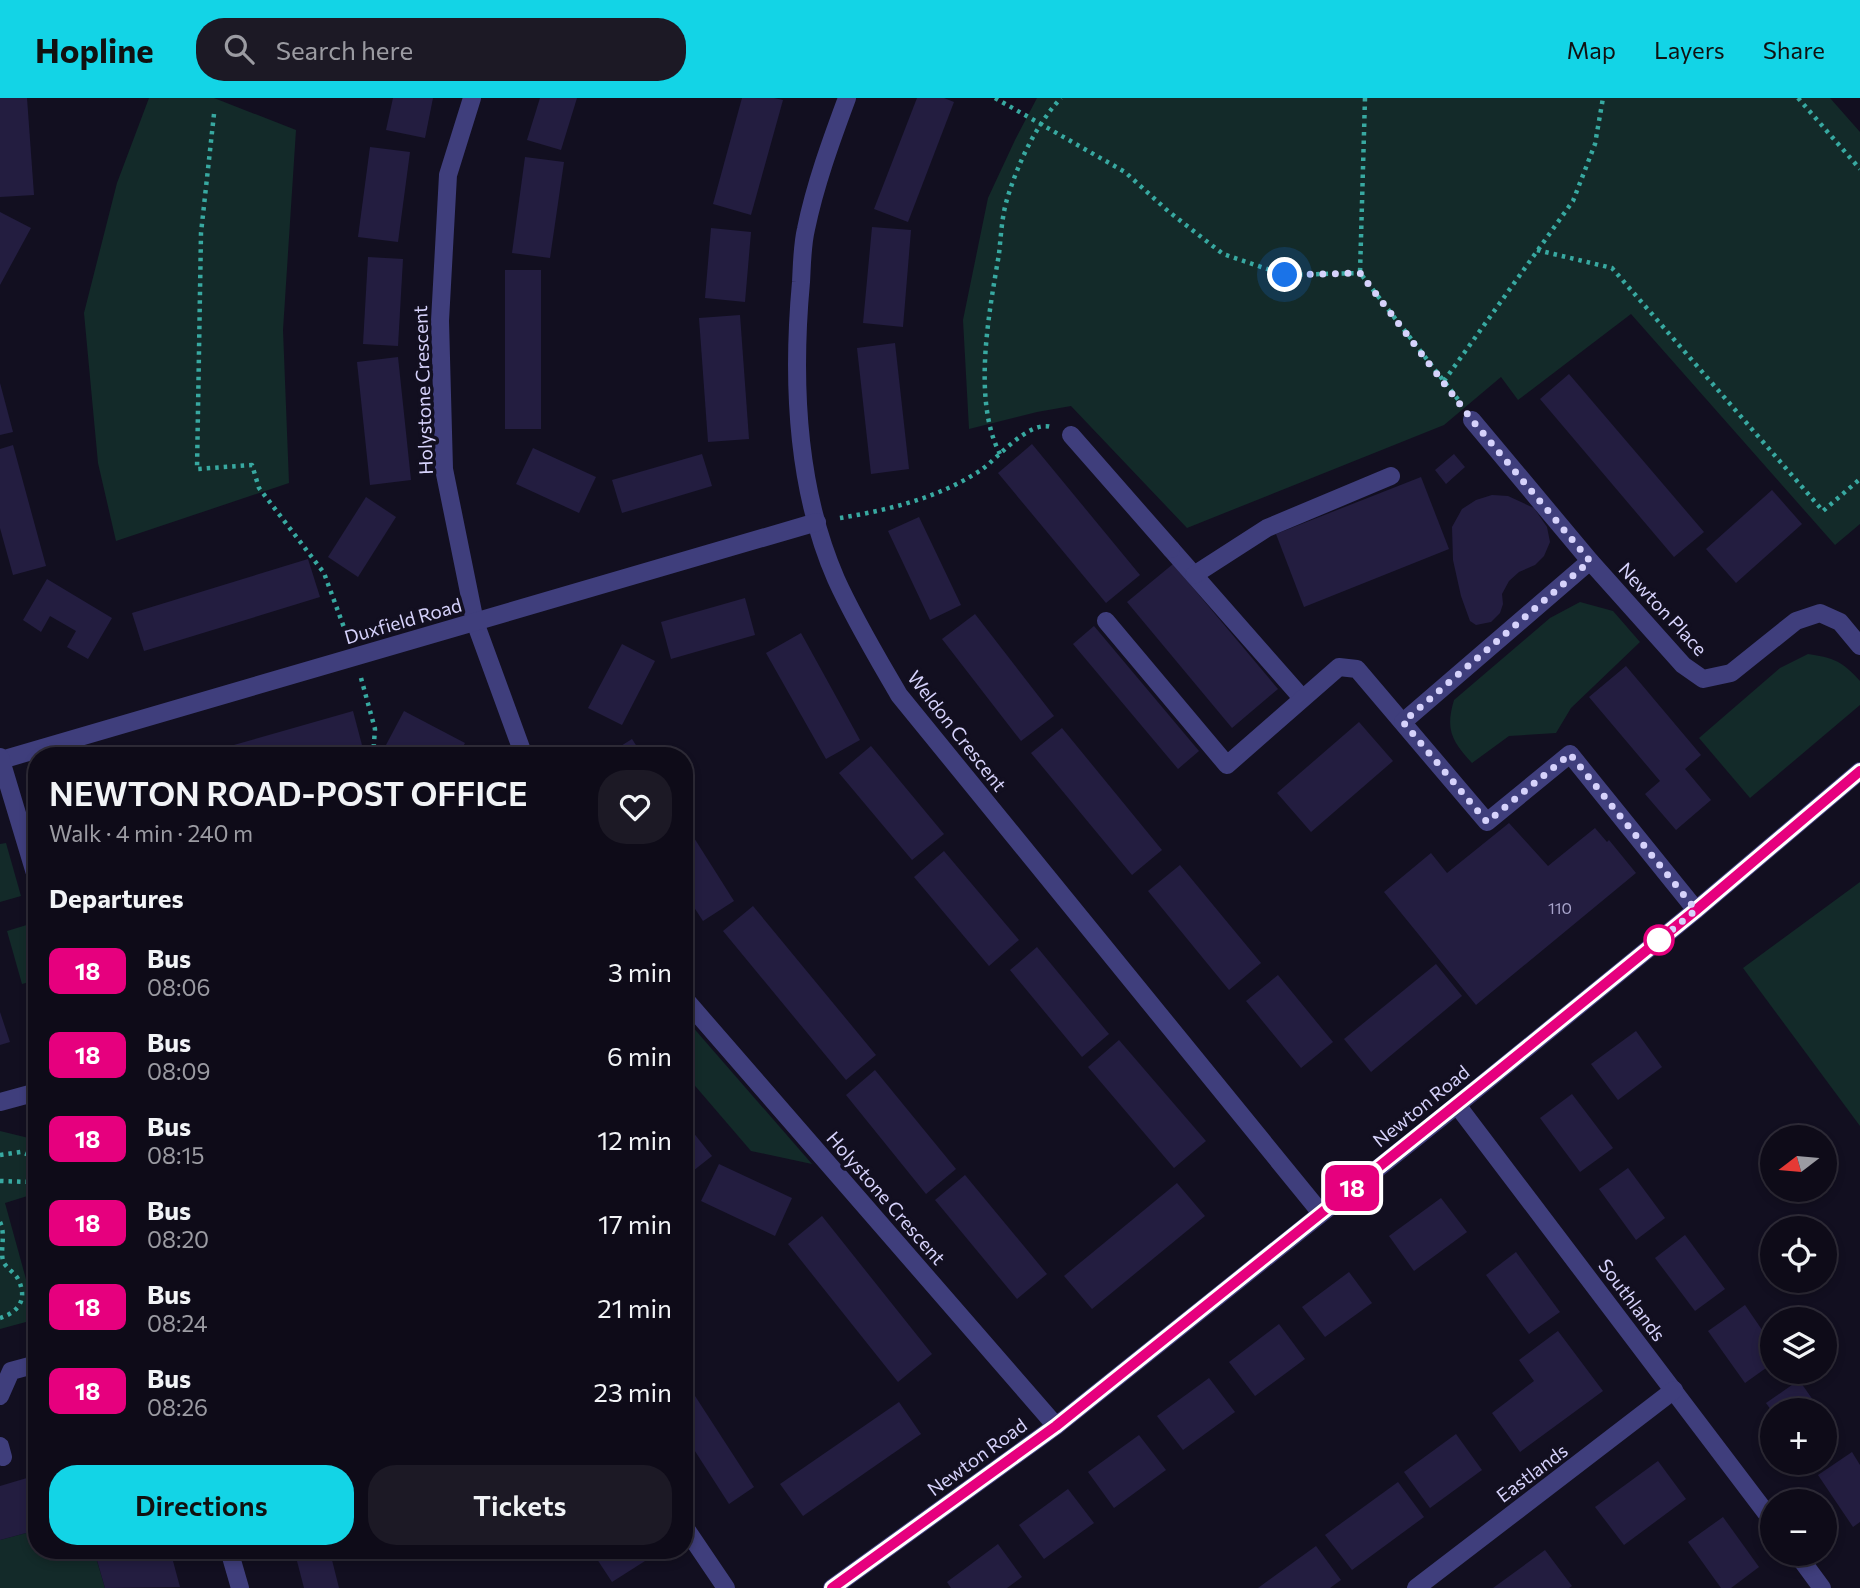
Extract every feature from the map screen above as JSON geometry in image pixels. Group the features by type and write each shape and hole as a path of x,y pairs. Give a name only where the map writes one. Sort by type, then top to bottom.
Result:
{"street":[{"name":"Holystone Crescent","path":"472,98 448,174 440,321 444,469 475,622 521,747"},
{"name":"Weldon Crescent","path":"847,98 825,157 805,231 798,309 797,391 805,474 835,577 857,622 899,695 1321,1213"},
{"name":"Newton Place","path":"1472,420 1590,561 1683,665 1703,678 1731,673 1796,621 1820,613 1840,622 1860,646"},
{"path":"1071,435 1302,698"},
{"path":"1194,575 1267,528 1391,476"},
{"name":"Duxfield Road","path":"40,747 817,522"},
{"path":"1403,722 1590,561"},
{"path":"1106,621 1227,765 1339,667 1357,670 1487,822 1570,754 1696,910"},
{"name":"Duxfield Road","path":"1,758 28,750"},
{"path":"1,758 28,850"},
{"name":"Newton Road","path":"832,1588 1056,1426 1457,1105 1696,910 1860,771"},
{"name":"Holystone Crescent","path":"693,1008 1056,1426"},
{"path":"0,1102 28,1094"},
{"name":"Southlands","path":"1457,1105 1760,1505"},
{"path":"0,1396 11,1371 28,1366"},
{"name":"Eastlands","path":"1416,1588 1674,1390"},
{"path":"693,1539 726,1588"},
{"path":"232,1559 240,1588"},
{"path":"1806,1566 1822,1588"}],"path":[{"path":"995,98 1125,172 1168,211 1223,254 1285,275 1360,273"},
{"path":"1000,454 992,437 985,363 1007,197 1040,123 1061,98"},
{"path":"1365,98 1360,273 1472,420"},
{"path":"1444,382 1573,201 1595,144 1603,98"},
{"path":"1798,98 1860,169"},
{"path":"214,114 201,233 197,469 252,466 259,488 324,573 355,657 375,729 374,747"},
{"path":"1537,250 1612,268 1823,511 1860,479"},
{"path":"817,522 890,510 951,487 981,470 1031,429 1047,425 1071,435"},
{"path":"0,1155 28,1153"},
{"path":"0,1181 28,1182"},
{"path":"0,1222 3,1229 1,1249 4,1262 18,1279 23,1297 13,1314 0,1318"}],"green space":[{"path":"149,98 214,98 296,130 283,330 289,483 116,541 98,463 84,313 117,183"},
{"path":"1037,98 1830,98 1860,132 1860,524 1835,545 1631,314 1518,400 1501,377 1444,425 1187,528 1071,406 969,429 963,320 988,198"},
{"path":"1580,602 1613,611 1640,642 1571,708 1556,733 1509,736 1472,763 1459,748 1450,727 1454,700 1550,618"},
{"path":"1808,654 1837,662 1854,674 1860,681 1860,705 1750,798 1699,738 1780,668"},
{"path":"6,843 21,896 0,902 0,844"},
{"path":"1860,882 1860,1126 1743,968"},
{"path":"28,925 28,982 22,984 7,931"},
{"path":"693,1027 812,1164 751,1151 693,1083"},
{"path":"0,1131 28,1138 28,1196 5,1203 28,1286 28,1321 0,1329"},
{"path":"28,1532 28,1559 96,1559 105,1588 0,1588 0,1540"}],"building":[{"path":"0,98 27,98 34,195 0,197"},
{"path":"393,98 433,98 425,138 386,130"},
{"path":"540,98 577,98 561,150 527,140"},
{"path":"742,98 783,100 751,215 713,204"},
{"path":"917,98 944,98 954,102 908,222 874,209"},
{"path":"370,147 410,152 398,242 358,237"},
{"path":"525,157 564,162 550,258 512,253"},
{"path":"0,212 31,228 0,285"},
{"path":"872,227 911,230 903,327 863,323"},
{"path":"711,228 751,232 745,302 705,298"},
{"path":"368,257 403,259 398,346 363,344"},
{"path":"505,270 541,270 541,429 505,429"},
{"path":"740,315 749,439 708,442 699,318"},
{"path":"895,343 909,469 871,474 857,348"},
{"path":"398,357 411,480 370,485 357,362"},
{"path":"1569,374 1704,532 1674,557 1540,399"},
{"path":"0,383 13,432 0,435"},
{"path":"1032,444 1140,575 1106,603 998,473"},
{"path":"13,445 46,566 13,575 0,528 0,449"},
{"path":"533,448 596,477 579,513 516,484"},
{"path":"702,454 712,486 622,513 612,480"},
{"path":"1454,454 1465,467 1446,484 1435,470"},
{"path":"1421,477 1449,549 1304,607 1276,534"},
{"path":"1772,490 1802,524 1736,583 1706,549"},
{"path":"1492,495 1508,496 1534,508 1547,527 1550,542 1544,556 1535,565 1519,572 1509,581 1502,594 1500,613 1491,622 1476,625 1470,621 1461,596 1453,560 1452,527 1462,509 1476,500"},
{"path":"366,497 396,517 358,577 328,557"},
{"path":"919,517 961,605 930,620 888,531"},
{"path":"308,559 320,597 144,651 132,613"},
{"path":"1173,564 1278,689 1232,728 1127,602"},
{"path":"47,579 112,618 88,659 67,647 76,631 50,616 41,632 23,620"},
{"path":"745,598 755,635 671,659 661,622"},
{"path":"975,614 1054,716 1021,741 942,639"},
{"path":"1094,626 1199,751 1178,769 1073,644"},
{"path":"801,633 860,740 826,759 766,653"},
{"path":"622,644 655,661 622,725 588,708"},
{"path":"1626,666 1701,755 1685,769 1711,800 1676,830 1645,794 1660,781 1589,697"},
{"path":"353,711 362,747 227,747"},
{"path":"404,711 465,743 463,747 386,745"},
{"path":"1359,722 1393,761 1311,832 1277,793"},
{"path":"1062,728 1162,850 1132,875 1031,753"},
{"path":"632,739 637,747 619,747"},
{"path":"871,746 944,834 912,860 839,773"},
{"path":"1509,823 1548,866 1595,828 1607,842 1609,840 1636,873 1476,1005 1384,892 1431,853 1447,873"},
{"path":"693,836 734,901 703,921 693,906"},
{"path":"944,851 1019,940 989,966 914,877"},
{"path":"1180,865 1261,963 1229,990 1148,891"},
{"path":"753,906 876,1055 846,1080 723,931"},
{"path":"1037,947 1109,1034 1082,1057 1010,970"},
{"path":"1436,964 1462,996 1371,1072 1344,1039"},
{"path":"1278,975 1333,1042 1301,1068 1246,1001"},
{"path":"0,1012 10,1042 0,1045"},
{"path":"1636,1031 1662,1067 1618,1100 1591,1064"},
{"path":"1119,1040 1206,1141 1174,1168 1088,1067"},
{"path":"875,1070 956,1169 926,1194 846,1095"},
{"path":"1572,1094 1613,1148 1580,1172 1540,1118"},
{"path":"693,1132 712,1156 693,1171"},
{"path":"719,1164 792,1198 775,1236 701,1201"},
{"path":"1628,1168 1665,1218 1636,1240 1599,1189"},
{"path":"965,1175 1047,1274 1017,1299 935,1200"},
{"path":"1177,1183 1205,1216 1092,1309 1064,1276"},
{"path":"1441,1198 1467,1232 1414,1271 1389,1236"},
{"path":"822,1216 932,1354 898,1382 788,1244"},
{"path":"1685,1235 1725,1289 1695,1311 1655,1258"},
{"path":"1516,1252 1560,1312 1529,1334 1486,1275"},
{"path":"1349,1272 1372,1303 1325,1337 1302,1307"},
{"path":"1745,1305 1760,1327 1760,1372 1745,1383 1708,1331"},
{"path":"1279,1324 1305,1359 1255,1396 1229,1362"},
{"path":"1558,1331 1603,1391 1520,1452 1492,1413 1534,1381 1519,1360"},
{"path":"1209,1378 1235,1412 1183,1450 1157,1416"},
{"path":"1793,1384 1802,1384 1812,1398 1773,1398"},
{"path":"693,1393 754,1487 729,1504 693,1448"},
{"path":"899,1402 921,1434 803,1516 780,1484"},
{"path":"1456,1434 1482,1470 1430,1508 1404,1472"},
{"path":"1139,1435 1166,1470 1114,1508 1088,1472"},
{"path":"1852,1452 1860,1465 1860,1522 1853,1527 1837,1503 1837,1489 1827,1489 1818,1475 1837,1475 1837,1462"},
{"path":"1658,1461 1686,1499 1624,1545 1595,1507"},
{"path":"28,1478 28,1532 0,1540 0,1486"},
{"path":"1398,1482 1424,1517 1352,1570 1325,1535"},
{"path":"1068,1489 1094,1523 1044,1559 1019,1525"},
{"path":"1723,1517 1759,1567 1731,1588 1721,1588 1688,1542"},
{"path":"998,1544 1022,1577 1007,1588 951,1588 947,1582"},
{"path":"1316,1546 1341,1580 1330,1588 1258,1588"},
{"path":"1545,1550 1572,1586 1493,1588"},
{"path":"97,1559 172,1559 180,1587 105,1588"},
{"path":"332,1559 339,1588 304,1588 297,1561"},
{"path":"597,1559 644,1559 645,1561 612,1582"}],"bus line":[{"name":"18","path":"832,1588 1056,1426 1696,910 1860,771"}],"route":[{"path":"1285,275 1360,273 1472,420 1590,561 1403,722 1487,822 1570,754 1696,910 1655,944 1659,940"}]}
